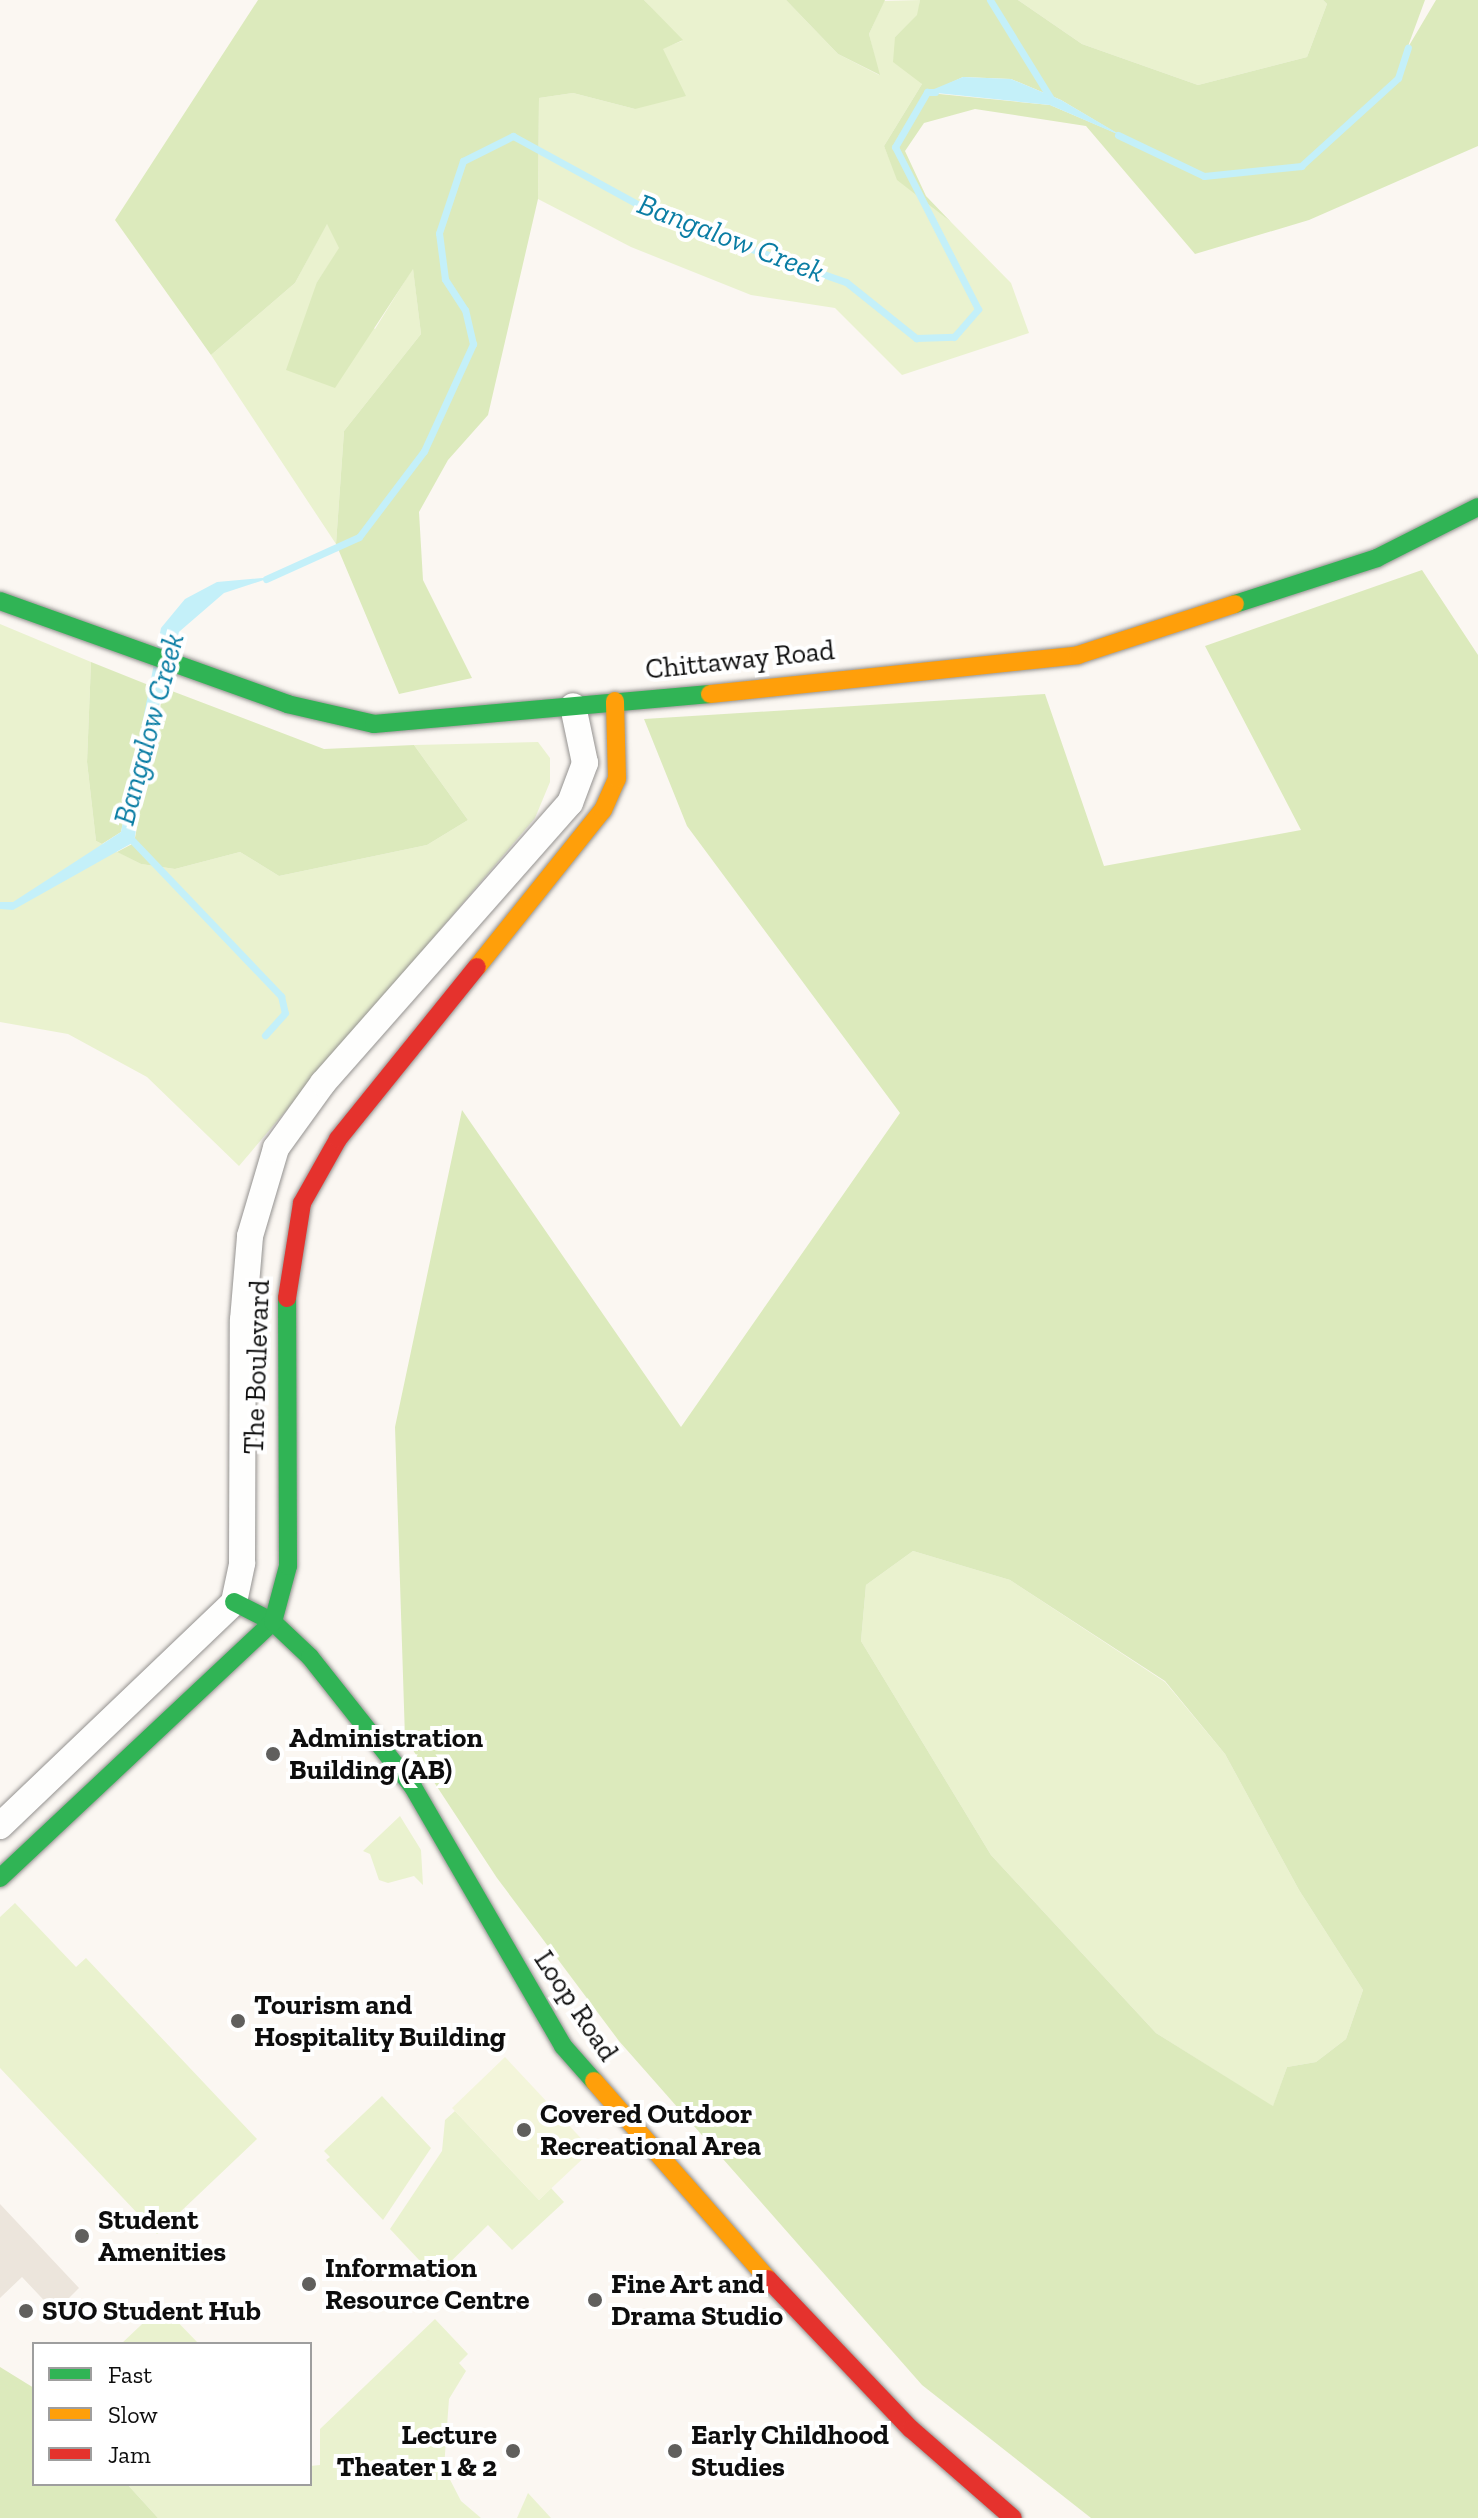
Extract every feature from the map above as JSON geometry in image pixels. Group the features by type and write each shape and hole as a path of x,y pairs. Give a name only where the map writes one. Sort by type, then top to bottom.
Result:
{"street":[{"name":"Chittaway Road","path":"0,601 87,635 287,704 374,724 500,716 615,701 1078,655 1377,558 1478,507"},
{"name":"The Boulevard","path":"273,1622 288,1566 284,1320 302,1203 338,1139 603,810 617,779 615,701"},
{"name":"The Boulevard","path":"234,1602 242,1563 248,1251 276,1148 323,1083 570,803 585,763 573,706"},
{"name":"Loop Road","path":"234,1602 273,1622 310,1657 413,1787 563,2046 728,2237 911,2429 1013,2518"},
{"path":"0,1826 234,1602"},
{"path":"0,1878 273,1622"}],"green space":[{"path":"258,0 644,0 683,40 663,49 686,96 635,109 573,93 539,98 538,199 488,415 448,460 419,512 423,580 472,678 399,694 336,544 344,431 421,334 413,269 335,388 286,370 317,282 339,248 327,224 295,283 211,355 115,220"},
{"path":"644,0 786,0 838,54 879,75 869,34 884,1 920,0 918,15 895,37 922,84 884,146 898,180 951,222 1011,283 1029,333 902,375 835,308 751,295 631,247 538,199 539,98 573,93 635,109 663,48 682,41"},
{"path":"786,0 885,0 869,34 880,75 838,54"},
{"path":"920,0 1018,0 1082,44 1198,85 1307,57 1327,4 1323,0 1425,0 1407,49 1436,0 1478,0 1478,146 1309,220 1195,254 1086,126 975,109 924,123 905,151 926,196 951,222 897,180 884,146 922,84 893,62 895,37 917,15","holes":["963,77 1011,79 1061,100 1118,134 1050,105 929,93"]},
{"path":"1018,0 1323,0 1327,4 1307,57 1198,85 1082,44"},
{"path":"327,223 340,248 317,282 375,329 413,268 421,334 344,431 336,544 211,355 295,283"},
{"path":"1422,570 1478,655 1478,2518 1091,2518 922,2385 619,2041 497,1878 405,1738 395,1427 462,1110 681,1427 900,1113 687,826 644,719 1045,694 1104,866 1301,830 1205,646","holes":["913,1551 1010,1580 1165,1681 1225,1754 1299,1890 1363,1990 1346,2039 1316,2062 1287,2067 1273,2106 1156,2033 991,1855 861,1641 866,1585"]},
{"path":"0,624 91,662 87,762 96,841 141,864 175,869 240,852 279,876 427,845 468,820 414,745 538,742 550,758 550,782 535,818 239,1166 147,1077 68,1034 0,1022"},
{"path":"91,662 151,686 121,832 102,844 96,841 87,762"},
{"path":"164,688 324,749 414,745 468,820 427,845 279,876 240,852 175,869 141,864 117,852 134,843"},
{"path":"913,1551 1010,1580 1165,1682 1225,1754 1299,1890 1363,1990 1346,2039 1316,2062 1287,2067 1273,2107 1156,2033 991,1855 861,1641 866,1585"},
{"path":"400,1816 421,1850 423,1885 414,1876 388,1883 379,1880 370,1854 363,1851"},
{"path":"15,1903 76,1967 86,1958 257,2139 157,2234 0,2068 0,1917"},
{"name":"Covered Outdoor Recreational Area","path":"505,2057 592,2150 539,2200 452,2108"},
{"path":"382,2096 431,2148 383,2220 326,2160 330,2157 324,2151"},
{"path":"455,2111 539,2200 551,2188 564,2202 512,2250 488,2225 435,2277 390,2229 442,2151 445,2120"},
{"path":"159,2308 165,2315 168,2312 197,2342 123,2342"},
{"path":"435,2319 468,2354 459,2363 466,2371 449,2399 444,2468 461,2501 481,2518 158,2518 129,2486 312,2486 312,2466 320,2465 320,2429"},
{"path":"0,2367 32,2387 32,2486 129,2486 158,2518 0,2518"},
{"path":"528,2493 551,2518 517,2518"}],"shaded area":[{"path":"0,2204 79,2288 55,2312 22,2277 0,2298"}],"water":[{"path":"963,77 1011,79 1061,100 1124,137 1050,105 927,92"},
{"path":"273,577 224,593 180,631 155,720 134,842 13,910 0,909 0,902 13,902 121,832 161,628 185,599 217,582"}],"waterway":[{"path":"990,0 1053,102"},
{"name":"Bangalow Creek","path":"1118,135 1204,176 1301,166 1398,78 1408,48"},
{"name":"Bangalow Creek","path":"266,579 359,537 424,451 473,344 465,310 445,279 439,233 463,161 513,136 663,218 846,282 916,338 954,337 978,309 895,147 927,92 935,92"},
{"path":"130,838 281,996 285,1013 265,1035"}],"traffic: fast":[{"path":"1235,604 1377,558 1478,507"},
{"path":"0,601 287,704 374,724 710,694"},
{"path":"0,1878 273,1622 288,1566 287,1298"},
{"path":"234,1602 273,1622 310,1657 413,1787 563,2046 594,2081"}],"traffic: slow":[{"path":"710,694 1078,655 1235,604"},
{"path":"477,967 603,810 617,779 615,701"},
{"path":"594,2081 768,2279"}],"traffic: jam":[{"path":"287,1298 302,1203 338,1139 477,967"},
{"path":"768,2279 911,2429 1013,2518"}],"place":[{"name":"Administration Building (AB)","path":"273,1754"},
{"name":"Tourism and Hospitality Building","path":"238,2021"},
{"name":"Covered Outdoor Recreational Area","path":"524,2130"},
{"name":"Student Amenities","path":"82,2236"},
{"name":"Information Resource Centre","path":"309,2284"},
{"name":"Fine Art and Drama Studio","path":"595,2300"},
{"name":"SUO Student Hub","path":"26,2311"},
{"name":"Lecture Theater 1 & 2","path":"513,2451"},
{"name":"Early Childhood Studies","path":"675,2451"}]}
